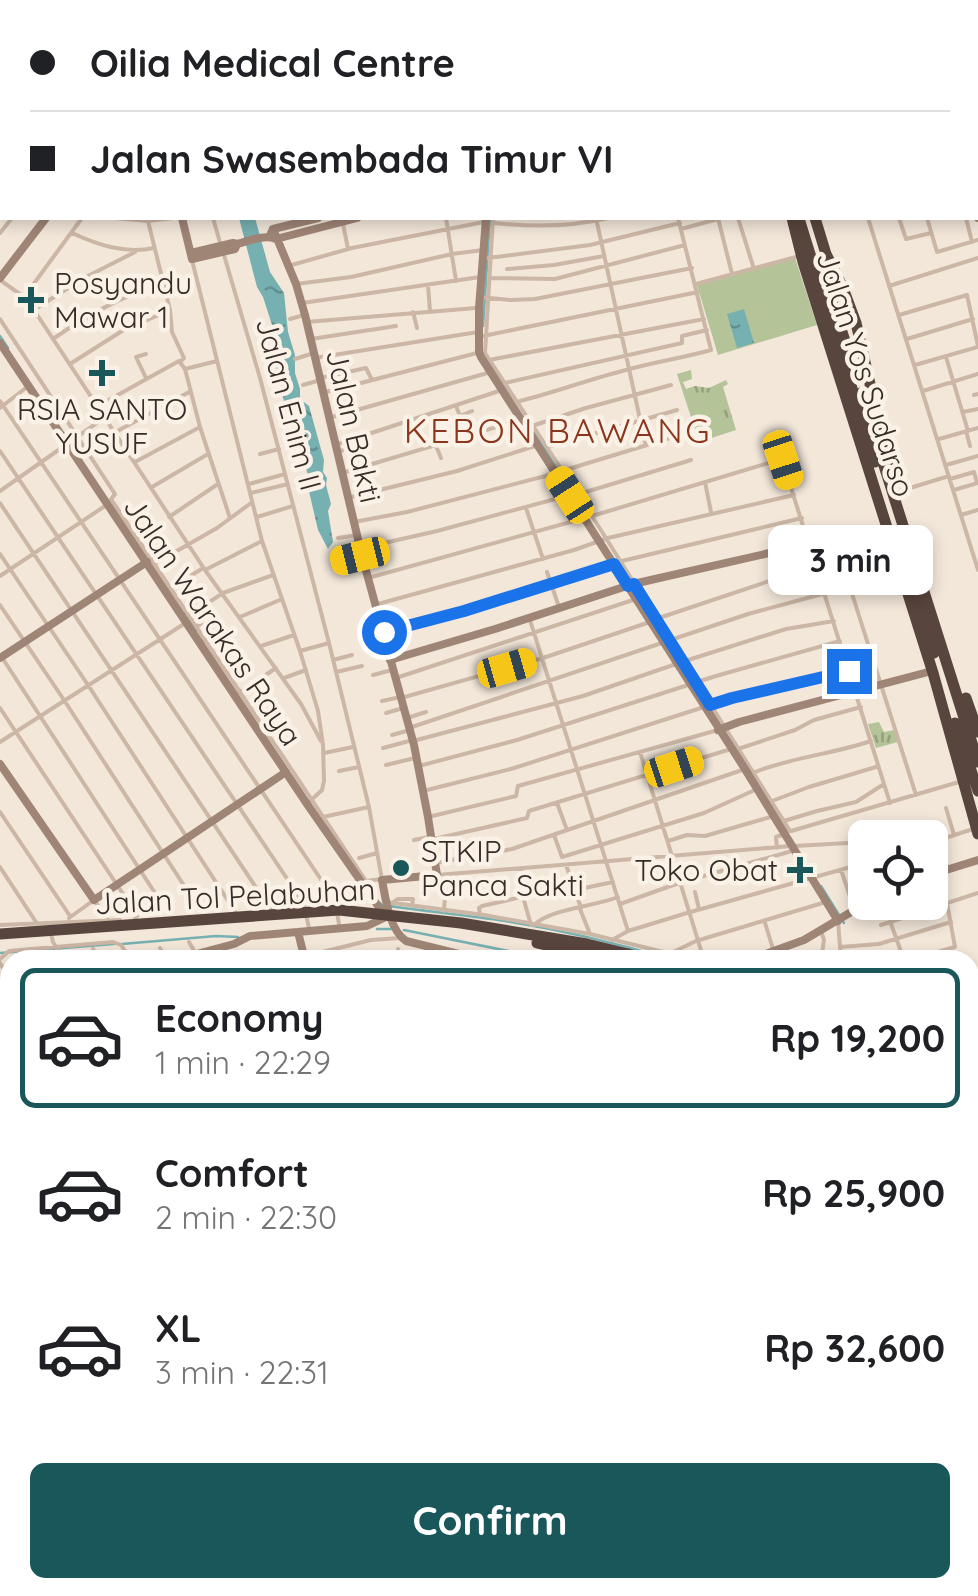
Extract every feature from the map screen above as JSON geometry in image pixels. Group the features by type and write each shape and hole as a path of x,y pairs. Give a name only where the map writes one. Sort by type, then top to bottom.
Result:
{"highway":[{"name":"Jalan Yos Sudarso","path":"804,220 801,255 849,408 859,426 899,548 977,830"},
{"path":"805,220 814,234 825,284 964,728 978,791"},
{"path":"805,220 898,547 978,762"},
{"name":"Jalan Yos Sudarso","path":"805,220 844,288 856,324 964,728"},
{"path":"964,728 978,752"},
{"path":"964,728 978,811"},
{"name":"Jalan Tol Pelabuhan","path":"2,928 350,910 444,920 611,950"},
{"name":"Jalan Tol Pelabuhan","path":"2,928 335,916 395,920 574,950"}],"street":[{"path":"44,220 0,278 34,310 204,568 284,678 324,744"},
{"path":"24,297 81,220"},
{"path":"137,220 157,220"},
{"path":"183,220 262,541 318,711 324,744 323,787 310,802 238,694 276,668"},
{"name":"Jalan Enim II","path":"215,220 355,746 382,879 383,905"},
{"path":"270,220 270,236"},
{"path":"192,256 316,220 350,220"},
{"path":"446,220 456,281"},
{"path":"288,266 348,249 489,221 538,226 589,220"},
{"path":"597,220 646,444"},
{"path":"718,220 732,274"},
{"path":"739,220 754,268"},
{"path":"869,220 978,567"},
{"path":"901,220 906,239 932,233"},
{"path":"929,220 937,252 975,241"},
{"path":"96,407 184,358 172,332 148,221"},
{"path":"489,221 479,352 518,402 527,426"},
{"path":"342,222 348,249"},
{"path":"296,284 351,277 452,254 486,256 601,243 680,223 710,351 628,369 518,402"},
{"path":"72,233 135,252"},
{"name":"Jalan Bakti","path":"270,236 296,284 306,318 347,500 418,762 436,876"},
{"path":"302,303 485,277 555,280 686,245"},
{"path":"34,310 86,277 135,252 154,248"},
{"path":"696,284 801,255"},
{"path":"507,270 604,256"},
{"path":"889,286 978,258"},
{"path":"484,298 535,298 692,268"},
{"path":"53,339 92,313 162,283"},
{"path":"428,286 430,310"},
{"path":"295,358 481,335 698,292"},
{"path":"898,315 968,297 978,347 915,366"},
{"path":"484,298 479,308 484,350 504,387 734,749 772,802 787,833"},
{"path":"290,319 479,308"},
{"path":"70,364 122,332 170,310"},
{"path":"412,312 417,328"},
{"path":"489,360 704,318"},
{"path":"0,319 72,442"},
{"path":"906,340 973,319"},
{"path":"310,339 396,326"},
{"path":"336,448 504,387 682,343 682,336 708,330"},
{"name":"Jalan Warakas Raya","path":"0,344 72,442 286,772 383,905"},
{"path":"322,393 479,352"},
{"path":"146,354 136,358 146,378"},
{"path":"946,356 970,446"},
{"path":"181,361 230,518"},
{"path":"184,369 218,361"},
{"path":"302,386 367,368 372,380"},
{"path":"328,418 491,372"},
{"path":"923,391 978,374"},
{"path":"342,473 503,426 527,426 670,385"},
{"path":"28,387 1,405 330,893 340,929"},
{"path":"114,433 190,392"},
{"path":"456,406 460,416"},
{"path":"962,412 978,409"},
{"path":"347,500 677,410"},
{"path":"432,428 472,411"},
{"path":"0,491 104,418"},
{"path":"503,426 506,436"},
{"path":"135,462 200,428"},
{"path":"938,440 978,428"},
{"path":"354,522 559,472 682,434"},
{"path":"436,446 441,458"},
{"path":"336,448 351,448"},
{"path":"260,454 278,449"},
{"path":"0,451 298,894 309,931"},
{"path":"152,488 208,454"},
{"path":"946,465 978,456"},
{"path":"368,578 588,518 781,458 890,804"},
{"path":"339,562 361,552 691,460"},
{"path":"900,492 974,472 978,483 954,490"},
{"path":"249,484 285,474"},
{"path":"705,482 711,513"},
{"path":"169,516 218,484"},
{"path":"251,493 288,484"},
{"path":"374,605 603,539 794,495"},
{"path":"0,576 109,501"},
{"path":"155,893 0,657 253,502"},
{"path":"0,503 271,909 276,934"},
{"path":"257,517 294,506"},
{"path":"526,508 543,559"},
{"path":"961,515 978,510"},
{"path":"382,633 617,562 802,518"},
{"path":"338,538 357,534"},
{"path":"968,539 978,536"},
{"path":"373,676 528,617 631,585 834,540 916,795"},
{"path":"168,590 262,541"},
{"path":"841,559 898,547"},
{"path":"0,554 231,904 236,925"},
{"path":"382,702 541,658 817,564"},
{"path":"547,572 559,607"},
{"path":"0,742 190,622 222,593 273,575"},
{"path":"631,585 653,620"},
{"path":"409,726 748,614 826,594"},
{"path":"392,669 533,632 636,598"},
{"path":"239,617 282,599"},
{"path":"0,605 194,901"},
{"path":"528,617 628,931"},
{"path":"190,622 210,618"},
{"path":"383,748 599,691 786,629 834,621"},
{"path":"203,641 217,633"},
{"path":"261,646 294,634"},
{"path":"386,766 418,762 562,727 840,641"},
{"path":"300,650 329,643"},
{"path":"333,660 352,655"},
{"path":"336,672 362,666"},
{"path":"284,678 306,670"},
{"path":"423,791 485,776 732,698 849,671"},
{"path":"428,818 516,796 518,786 932,671"},
{"path":"386,714 399,699"},
{"path":"414,840 511,823 527,818 528,811 860,707"},
{"path":"0,708 136,915 134,920 68,918 2,928"},
{"path":"306,714 318,711"},
{"path":"392,736 426,712"},
{"path":"435,863 512,849 749,771 871,741"},
{"path":"324,753 355,746"},
{"path":"640,752 700,950"},
{"path":"0,764 106,918"},
{"path":"339,771 359,767"},
{"path":"772,802 878,767"},
{"path":"749,771 840,919 841,950"},
{"path":"68,918 286,772"},
{"path":"777,848 776,838 787,833 964,780"},
{"path":"784,821 856,802 884,784"},
{"path":"554,835 562,857 664,827 757,789"},
{"path":"557,803 567,830"},
{"path":"321,818 369,807"},
{"path":"946,808 954,835"},
{"path":"0,812 68,918"},
{"path":"668,840 705,836 774,816"},
{"path":"948,837 977,830"},
{"path":"356,870 367,881 848,843"},
{"path":"620,904 794,847"},
{"path":"359,858 376,853"},
{"path":"948,869 978,860"},
{"path":"566,865 590,934"},
{"path":"0,867 35,920"},
{"path":"603,950 628,931 848,868"},
{"path":"522,869 533,925"},
{"path":"842,870 848,888"},
{"path":"480,915 482,906 613,882"},
{"path":"694,892 699,909"},
{"path":"948,903 978,892"},
{"path":"533,925 546,917 618,896"},
{"path":"444,911 445,897"},
{"path":"681,950 696,941 827,902"},
{"path":"360,927 383,905 412,906 590,934 647,950"},
{"path":"212,950 245,938 374,924 383,905"},
{"path":"383,905 400,938"},
{"path":"710,906 713,918"},
{"path":"942,950 956,946 948,909"},
{"path":"783,950 848,914"},
{"path":"881,925 893,920"},
{"path":"765,921 768,950"},
{"path":"890,921 902,950"},
{"path":"44,922 45,946"},
{"path":"52,922 51,938 56,949"},
{"path":"841,947 878,944 950,922"},
{"path":"821,931 822,950"},
{"path":"298,934 303,950"},
{"path":"334,950 370,940 400,938 445,950"},
{"path":"189,942 194,950"},
{"path":"34,950 45,946 56,949 120,944 124,950"}],"green space":[{"path":"795,258 817,325 718,355 697,285"},
{"path":"691,370 692,379 683,382 686,389 709,388 726,380 728,384 723,387 736,430 699,442 677,374"},
{"path":"879,722 884,732 894,730 898,742 876,748 868,724"}],"water":[{"path":"240,220 256,220 270,272 284,293 300,399 309,406 324,460 333,542 328,549 318,530 294,417 284,402 273,328 257,287"},
{"path":"744,309 754,343 737,348 727,314"}],"waterway":[{"path":"483,326 490,220"},
{"path":"0,336 8,348"},
{"path":"489,362 498,376"},
{"path":"524,417 587,515"},
{"path":"184,613 196,631"},
{"path":"821,886 844,923"},
{"path":"380,903 547,928 636,950"},
{"path":"377,929 392,929"},
{"path":"404,930 503,950"},
{"path":"122,944 238,937"},
{"path":"38,950 114,944"}],"place":[{"name":"Posyandu Mawar 1","path":"31,300"},
{"name":"RSIA SANTO YUSUF","path":"102,373"},
{"name":"STKIP Panca Sakti","path":"401,868"},
{"name":"Toko Obat","path":"800,870"}],"district":[{"name":"KEBON BAWANG","path":"558,430"}],"route":[{"path":"384,632 614,564 628,586 634,584 710,705 849,671"}]}
